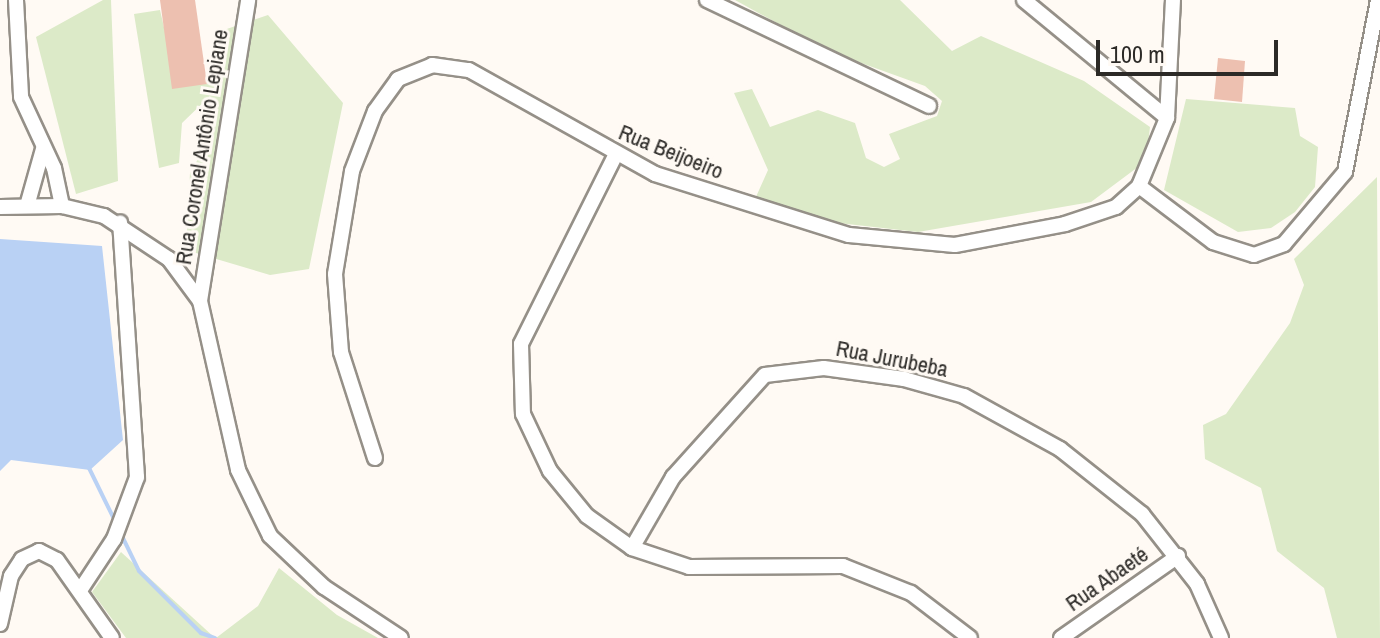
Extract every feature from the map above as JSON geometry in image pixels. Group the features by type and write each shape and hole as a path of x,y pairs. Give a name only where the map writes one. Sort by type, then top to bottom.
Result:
{"street":[{"path":"16,0 21,97 62,206"},
{"name":"Rua Coronel Antônio Lepiane","path":"200,301 248,0"},
{"path":"707,0 929,106"},
{"path":"1024,0 1167,118"},
{"path":"1173,0 1167,118 1139,186 1213,242 1254,255 1284,244 1345,172 1378,0"},
{"name":"Rua Beijoeiro","path":"375,458 341,352 335,274 352,171 375,111 398,79 432,65 469,70 615,156 752,207 909,245 955,245 1065,224 1116,207 1139,186"},
{"path":"27,206 43,149"},
{"path":"615,156 528,321 518,383 523,414 550,471 587,516 632,548 689,567 843,566 911,593 970,638"},
{"path":"0,207 62,206 120,223 169,259 200,301 238,470 270,536 324,587 401,638"},
{"path":"81,589 114,539 137,477 120,223"},
{"name":"Rua Jurubeba","path":"632,548 673,477 765,375 824,368 964,396 1060,449 1142,514 1178,556 1221,638"},
{"path":"0,624 11,576 22,559 39,551 81,589 112,638"},
{"name":"Rua Abaeté","path":"1061,638 1178,556"}],"green space":[{"path":"103,0 111,0 118,181 76,194 36,37"},
{"path":"735,0 900,0 952,51 981,36 1084,81 1150,127 1146,161 1091,202 918,232 803,219 755,199 768,170 734,93 752,89 770,127 818,110 855,123 866,158 884,167 900,159 889,134 937,116 942,101 925,86 828,51"},
{"path":"160,10 178,88 215,73 215,33 268,15 343,103 309,269 270,275 186,250 190,173 202,152 195,137 216,107 210,96 182,123 179,163 159,168 134,14"},
{"path":"1186,99 1295,108 1300,136 1318,147 1315,187 1295,212 1271,228 1238,232 1164,190"},
{"path":"1377,177 1380,638 1337,638 1324,588 1277,551 1261,488 1205,459 1203,425 1226,414 1290,323 1304,285 1294,259"},
{"path":"121,552 215,638 126,638 92,592"},
{"path":"279,568 337,615 378,638 216,638 258,606"}],"water":[{"path":"0,239 102,246 123,440 90,470 11,460 0,471"}],"building":[{"path":"160,0 195,0 207,84 172,89"},
{"path":"1218,58 1245,61 1242,102 1214,99"}],"waterway":[{"path":"89,468 115,521"},
{"path":"120,532 139,571 201,633 215,638"}]}
